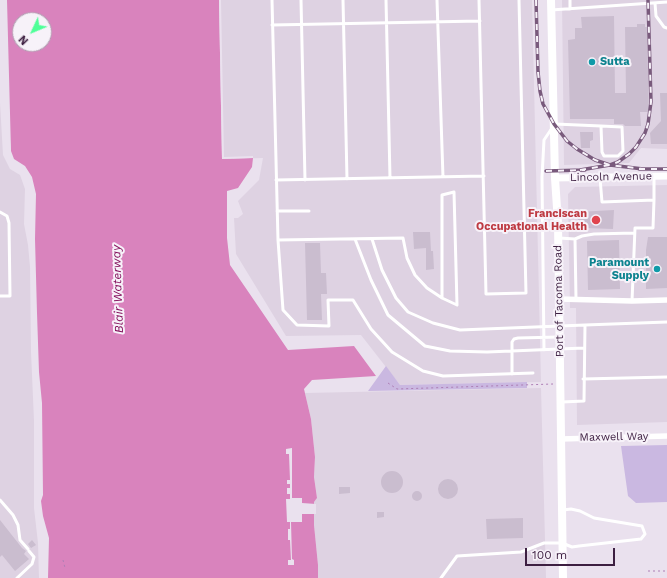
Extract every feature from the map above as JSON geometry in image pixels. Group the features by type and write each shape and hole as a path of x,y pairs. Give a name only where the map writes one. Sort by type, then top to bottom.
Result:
{"main road":[{"name":"Port of Tacoma Road","path":"551,0 555,178 558,237 563,578"}],"street":[{"name":"Lincoln Avenue","path":"555,178 667,176"},
{"path":"559,299 632,301 667,300"},
{"name":"Maxwell Way","path":"561,439 667,436"}],"lane":[{"path":"272,0 278,240 283,310 297,325 329,326 328,300 353,300 371,329 392,352 423,371 442,376 533,373"},
{"path":"301,0 305,180"},
{"path":"343,0 347,179"},
{"path":"386,0 390,178"},
{"path":"437,0 443,177"},
{"path":"479,0 486,294 526,293 519,0"},
{"path":"570,0 570,8"},
{"path":"652,2 656,16 664,27 667,28"},
{"path":"551,10 667,2"},
{"path":"272,25 480,21"},
{"path":"544,350 542,177 544,140 554,124 601,126 622,127 623,151 618,156 604,156 602,152 601,126"},
{"path":"276,180 484,176"},
{"path":"632,301 634,228 653,228 654,176"},
{"path":"600,178 602,202 654,200"},
{"path":"278,240 404,238 407,258 415,275 427,288 442,298 457,305 454,192 442,195 442,298"},
{"path":"277,211 309,210"},
{"path":"0,212 7,216 9,223 10,296 0,296"},
{"path":"558,237 576,239 582,236 594,234 634,233"},
{"path":"355,239 371,280 388,315 425,346 450,351 512,351 584,348"},
{"path":"372,239 382,270 396,298 408,312 433,323 460,330 667,322"},
{"path":"576,239 576,299"},
{"path":"560,402 584,401 583,379 585,325"},
{"path":"512,374 512,342 514,339 559,337"},
{"path":"583,379 667,377"},
{"path":"0,500 13,516 18,525 20,540 34,557 32,564 17,578"},
{"path":"441,578 457,556 521,552 544,542 562,543 572,547 641,539 645,534 642,526 594,518 580,511 571,509 562,510"}],"path":[{"path":"388,383 397,389 560,384"},
{"path":"64,560 65,568"},
{"path":"648,571 667,571"}],"shaded area":[{"path":"0,0 22,174 27,189 41,578 0,578"},
{"path":"219,0 532,0 541,382 400,385 361,335 286,336 236,254 234,218 238,218 243,214 238,201 259,180 263,158 222,159"},
{"path":"562,0 667,0 667,149 641,148 629,163 564,165"},
{"path":"667,185 667,422 577,425 576,308 570,308 568,194 575,187"},
{"path":"386,366 400,385 527,382 527,388 368,391"},
{"path":"541,388 546,578 318,578 314,525 314,502 317,498 314,477 315,457 311,419 305,393"},
{"path":"667,445 667,502 636,503 628,496 621,446"}],"water":[{"name":"Blair Waterway","path":"0,0 219,0 222,159 253,158 252,167 238,188 227,191 227,238 230,265 288,350 354,346 376,376 312,380 304,389 311,419 315,457 314,477 317,498 314,502 314,525 318,578 41,578 32,267 27,189 22,174 12,167"}],"pier":[{"path":"0,0 7,0 11,151 14,159 25,166 32,177 36,194 35,239 37,313 39,372 42,403 43,495 41,501 43,516 49,538 48,578 39,578 38,543 34,508 34,421 31,352 30,267 24,224 25,189 20,175 10,169 3,155 0,103"},
{"path":"219,0 221,0 224,157 253,156 253,158 222,159"},
{"path":"292,448 292,498 302,498 302,503 316,504 316,514 302,514 302,522 291,522 292,559 294,560 294,565 288,565 288,560 291,560 290,540 288,540 288,529 290,529 290,522 287,522 286,499 290,499 290,494 287,494 287,488 290,488 290,484 287,484 287,480 290,480 289,454 286,454 286,449"}],"building":[{"path":"614,16 615,93 626,93 625,27 637,27 637,24 645,24 645,27 647,27 649,112 640,112 641,126 614,124 614,119 570,119 568,40 575,39 575,28 582,28 581,17"},
{"path":"660,93 667,93 667,144 651,144 650,133 661,121"},
{"path":"580,132 593,132 593,140 590,141 590,148 581,148"},
{"name":"Franciscan Occupational Health","path":"614,210 613,229 586,228 586,231 578,231 578,212"},
{"path":"413,232 430,232 434,269 426,270 426,248 414,249"},
{"name":"Paramount Supply","path":"648,237 667,237 667,288 646,289 646,250"},
{"path":"619,240 620,289 588,290 587,241"},
{"path":"305,243 320,243 321,273 326,273 327,294 321,294 322,320 307,320"},
{"path":"392,471 400,474 403,482 400,490 392,493 384,490 381,482 384,474"},
{"path":"448,479 455,482 458,489 455,496 448,499 441,496 438,489 441,482"},
{"path":"339,487 350,487 350,493 339,494"},
{"path":"415,491 419,491 421,492 421,500 415,501 412,498 412,494"},
{"path":"377,512 384,512 384,517 377,518"},
{"path":"523,518 523,538 487,539 486,519"},
{"path":"0,520 26,551 24,554 29,559 15,571 2,555 0,557"},
{"path":"32,540 36,545 31,548 28,544"}],"railway":[{"path":"536,0 540,91 543,104 554,124 567,141 595,160 610,165 643,169"},
{"path":"580,170 610,165 618,162 636,147 645,133 648,124 651,102 648,0"},
{"path":"639,169 667,169"},
{"path":"546,171 585,170"}],"place":[{"name":"Sutta","path":"592,62"},
{"name":"Franciscan Occupational Health","path":"596,220"},
{"name":"Paramount Supply","path":"657,269"}]}
